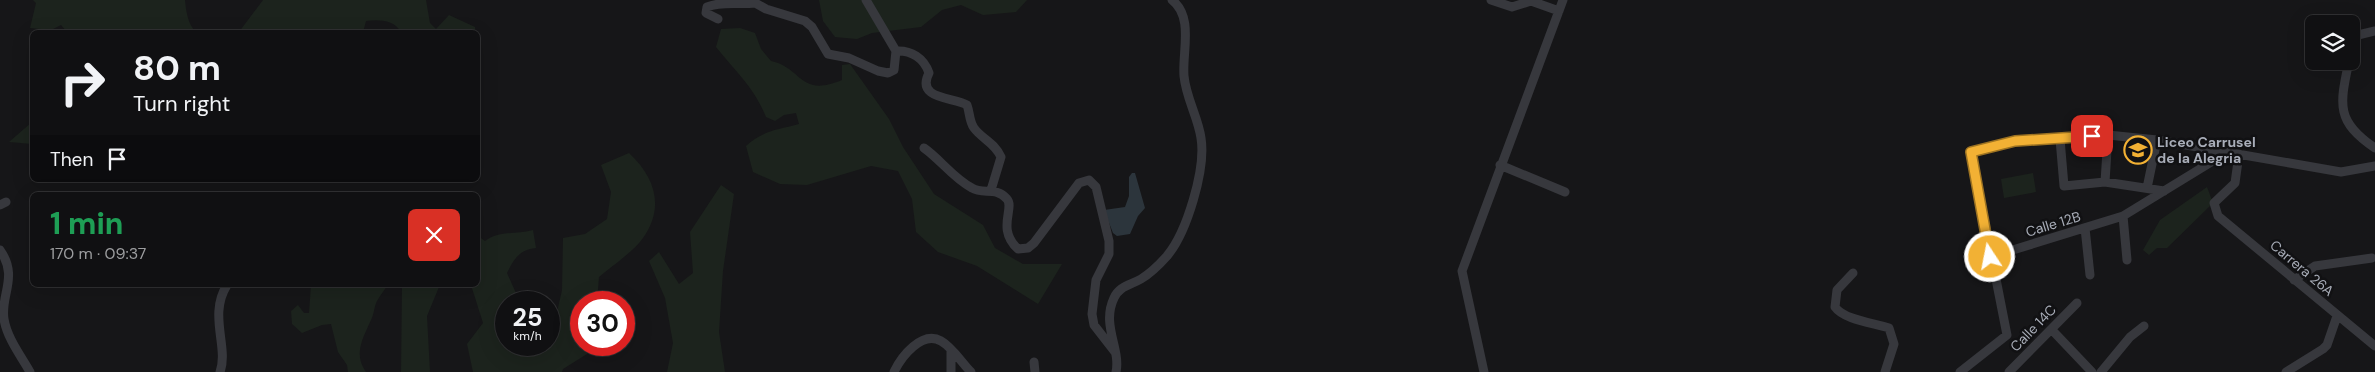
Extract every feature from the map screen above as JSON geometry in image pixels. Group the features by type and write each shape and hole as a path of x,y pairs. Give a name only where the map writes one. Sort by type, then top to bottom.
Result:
{"street":[{"path":"718,19 706,13 707,7 720,4 740,5 752,1 766,9 805,21 812,27 828,54 834,57 849,58 878,71 888,73 894,70 896,51 866,0"},
{"path":"1116,372 1118,363 1110,337 1109,317 1114,298 1121,288 1155,269 1168,254 1180,235 1200,175 1203,155 1201,136 1190,106 1184,75 1185,29 1183,16 1172,0"},
{"path":"1491,0 1512,7 1530,1 1560,11"},
{"path":"1484,372 1462,271 1563,0"},
{"path":"2360,35 2375,32"},
{"path":"896,51 913,53 927,67 929,73 926,79 927,86 934,95 949,100 959,100 967,105 970,121 976,130 997,148 1001,157 991,190"},
{"path":"2346,70 2341,97 2344,113 2352,130 2375,148"},
{"path":"2105,182 2108,135"},
{"path":"1960,372 2006,335 1971,152 2015,141 2108,135 2157,140 2341,172 2375,166"},
{"path":"2060,139 2064,186 2105,182 2164,191"},
{"path":"2147,188 2157,140"},
{"path":"924,148 974,190 991,190 1008,200 1010,204 1006,221 1007,233 1018,249 1028,248 1034,243 1080,183 1089,180 1096,188 1109,241 1109,254 1096,280 1092,314 1094,325 1115,352"},
{"name":"Calle 12B","path":"1990,257 2123,216 2226,153"},
{"name":"Carrera 26A","path":"2239,154 2235,183 2214,203 2214,209 2218,216 2337,316 2373,341"},
{"path":"1500,166 1565,192"},
{"path":"2123,216 2127,260"},
{"path":"2085,228 2090,276"},
{"path":"0,250 8,270 10,286 4,318 7,331 30,372"},
{"path":"2294,280 2315,266 2372,258"},
{"path":"1853,273 1837,290 1835,307 1838,312 1850,318 1889,328 1894,344 1886,372"},
{"path":"220,372 222,354 218,329 219,307 226,287"},
{"name":"Calle 14C","path":"2009,372 2077,303"},
{"path":"2286,372 2327,345 2337,316"},
{"path":"2101,372 2130,337 2144,326"},
{"path":"2052,330 2092,372"},
{"path":"894,372 899,362 914,346 927,339 942,342 971,372"},
{"path":"951,351 951,372"},
{"path":"1034,362 1035,372"}],"shaded area":[{"path":"33,0 185,0 189,22 194,30 65,30 61,25 51,30 30,28 36,3"},
{"path":"263,0 426,0 430,23 436,29 449,15 475,27 475,30 400,30 395,25 386,21 376,20 366,21 364,30 240,30"},
{"path":"819,0 1027,0 1016,12 983,15 961,5 942,10 921,27 872,33 857,39 835,37 823,21"},
{"path":"740,28 755,33 761,49 771,61 790,69 809,84 817,86 828,85 842,80 842,65 850,64 889,119 903,147 934,194 983,225 995,248 1023,264 1062,264 1038,304 977,266 938,252 916,232 912,199 898,171 871,166 807,185 780,184 753,172 746,146 759,137 777,129 799,124 796,113 784,115 775,121 766,117 750,88 716,47 721,29"},
{"path":"30,124 30,144 9,142"},
{"path":"629,153 638,162 651,182 655,204 654,215 650,226 639,243 599,277 598,291 570,291 570,356 584,356 563,369 562,372 473,372 467,344 483,323 472,287 480,287 480,237 485,241 496,235 533,230 536,248 521,253 512,263 507,273 515,291 495,291 495,356 560,356 563,238 585,234 607,219 611,192 601,165"},
{"path":"1132,173 1135,173 1145,208 1138,216 1130,234 1117,236 1113,233 1104,210 1125,207 1129,196 1129,177"},
{"path":"2033,173 2036,192 2004,198 2001,179"},
{"path":"721,185 734,194 723,271 719,332 725,372 667,372 673,343 665,298 649,261 659,252 679,284 693,273 690,232"},
{"path":"2207,187 2213,203 2167,248 2157,248 2149,255 2143,250 2160,220"},
{"path":"311,287 387,287 377,301 361,346 360,359 366,372 348,372 347,365 338,352 331,324 322,325 302,333 292,324 291,311 298,305 304,313 309,313"},
{"path":"402,287 439,287 427,316 430,372 401,372"}],"place":[{"name":"Liceo Carrusel de la Alegria","path":"2138,150"}],"route":[{"path":"1990,257 1971,152 2015,141 2092,136"}]}
